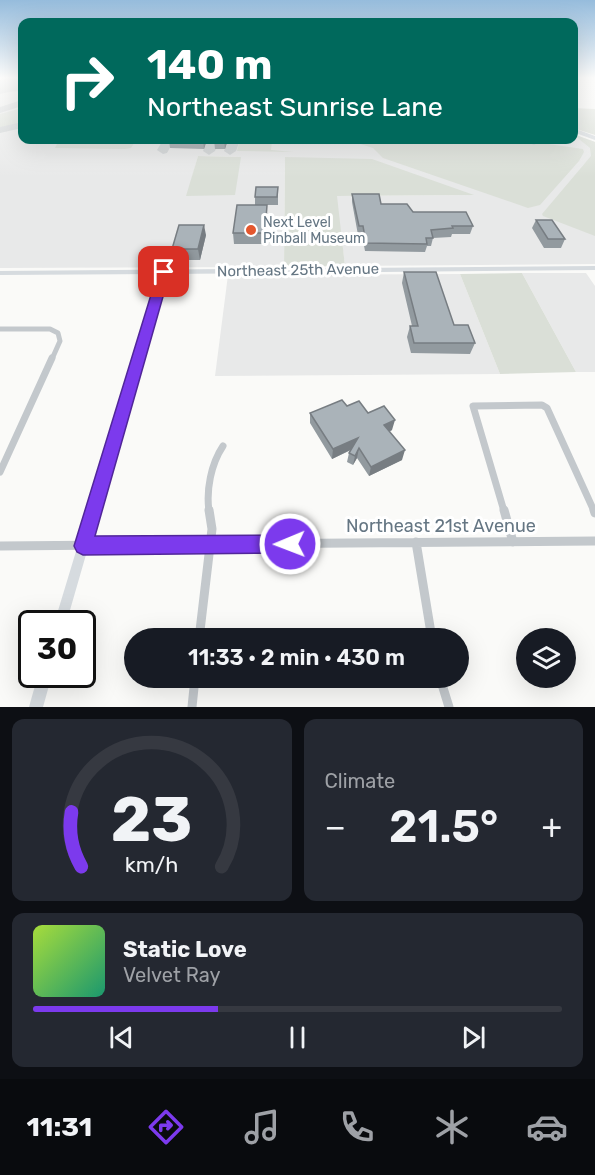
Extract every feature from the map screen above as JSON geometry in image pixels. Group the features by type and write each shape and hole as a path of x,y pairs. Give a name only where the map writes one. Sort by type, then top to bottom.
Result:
{"highway":[{"path":"578,132 595,138"}],"main road":[{"name":"Northeast 25th Avenue","path":"0,273 595,268"}],"street":[{"path":"64,610 164,272"},
{"path":"0,329 50,329 58,333 60,341 0,472"},
{"path":"513,542 472,409 473,406 542,405 548,408 595,513"},
{"path":"200,628 212,529 208,501 214,459 223,446"},
{"name":"Northeast 21st Avenue","path":"0,546 595,541"},
{"path":"416,542 430,628"},
{"path":"36,707 41,688"},
{"path":"192,707 194,688"},
{"path":"443,688 449,707"}],"shaded area":[{"path":"0,111 18,111 18,144 578,144 578,136 595,142 595,264 345,266 336,196 471,195 285,158 284,267 0,268","holes":["198,156 241,157 187,196"]},
{"path":"18,111 18,125 0,129 0,114"},
{"path":"578,111 595,111 595,135 578,130"},
{"path":"578,136 595,142 595,236 542,214 591,156 590,148"},
{"path":"57,144 134,144 131,148 125,149 55,148"},
{"path":"239,144 272,144 271,150 294,152 237,151"},
{"path":"360,144 548,144 583,149 584,152 579,161 540,205 528,208 383,158 373,148"},
{"path":"198,156 241,157 235,195 186,196"},
{"path":"285,157 372,159 474,195 337,196 345,266 284,267"},
{"path":"522,273 586,273 595,286 595,372 576,372"},
{"path":"522,273 576,372 500,374 460,274"},
{"path":"460,274 500,374 215,376 228,275"}],"building":[{"path":"256,187 278,187 277,197 255,197"},
{"path":"352,194 379,194 381,204 407,204 413,212 466,212 473,226 452,226 453,228 431,230 433,238 426,238 427,244 366,243 363,226 359,226"},
{"path":"237,205 267,205 265,233 233,233"},
{"path":"536,220 552,220 565,239 548,239"},
{"path":"179,225 204,225 198,249 172,249"},
{"path":"404,272 436,272 454,325 468,325 475,343 414,343 410,326 418,326"},
{"path":"342,400 347,406 359,401 368,413 384,406 395,420 384,425 405,450 371,467 359,448 355,456 349,453 358,438 333,449 310,413"}],"taxiway":[{"path":"0,130 18,126"},
{"path":"163,150 166,144"},
{"path":"209,151 212,144"},
{"path":"230,151 233,144"}],"place":[{"name":"Next Level Pinball Museum","path":"251,230"}],"route":[{"path":"164,272 83,546 290,544"}]}
